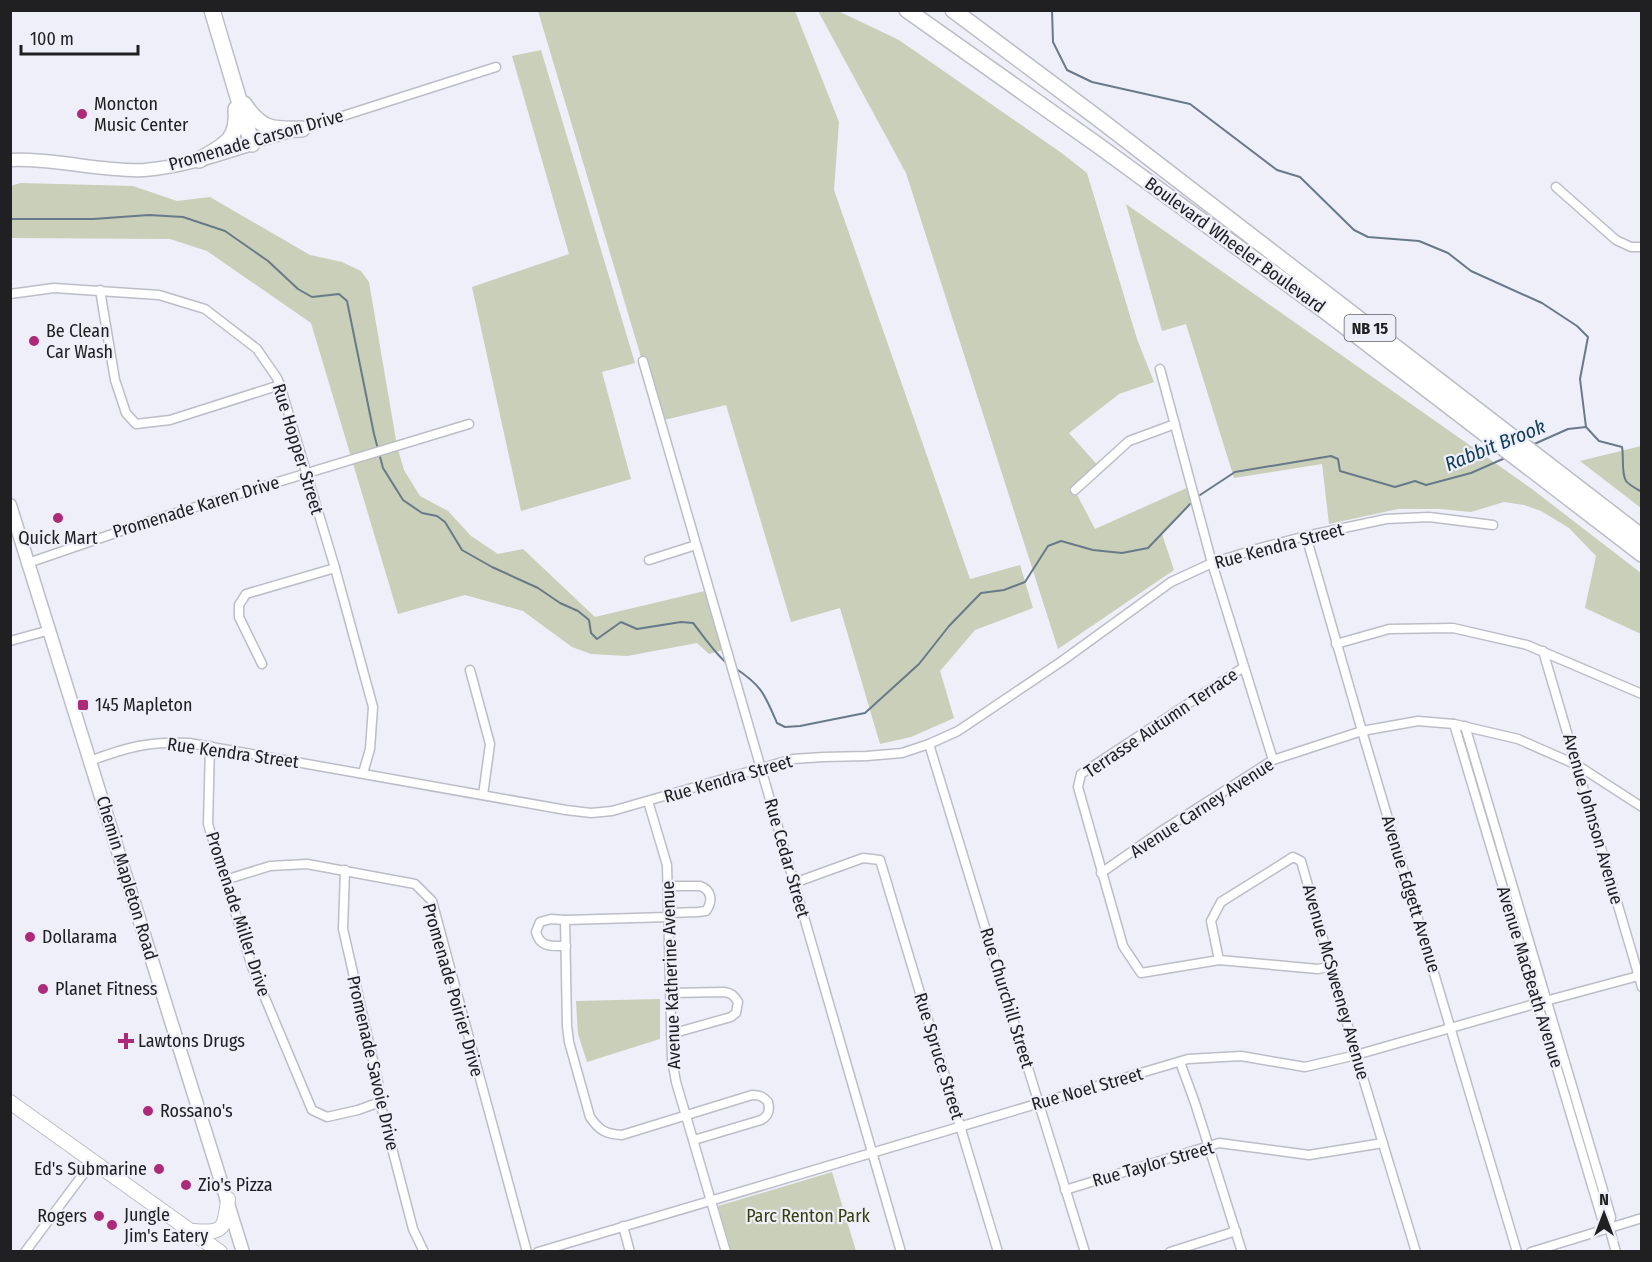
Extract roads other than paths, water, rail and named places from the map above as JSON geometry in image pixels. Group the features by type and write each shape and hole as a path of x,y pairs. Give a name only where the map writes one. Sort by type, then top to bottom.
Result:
{"highway":[{"path":"212,10 252,144"},
{"name":"Boulevard Wheeler Boulevard","path":"907,10 1099,146 1329,314 1641,554"},
{"name":"Boulevard Wheeler Boulevard","path":"953,10 1108,126 1641,537"},
{"path":"234,88 251,115 266,127 302,129"},
{"path":"199,160 223,147 231,140 236,130 234,88"}],"main road":[{"name":"Promenade Carson Drive","path":"10,160 38,160 143,170 199,160 252,144"},
{"name":"Chemin Mapleton Road","path":"10,505 243,1251"},
{"path":"10,1102 220,1251"},
{"path":"193,1231 212,1233 220,1228 225,1220 228,1199"}],"street":[{"name":"Promenade Carson Drive","path":"252,144 496,67"},
{"path":"1556,187 1616,240 1631,247 1641,247"},
{"name":"Rue Hopper Street","path":"10,294 54,288 159,295 205,309 256,349 280,385 373,707 370,749 363,773"},
{"path":"100,290 115,381 126,413 136,424 170,420 280,385"},
{"name":"Rue Cedar Street","path":"643,361 901,1251"},
{"path":"1160,369 1212,563 1273,760"},
{"name":"Promenade Karen Drive","path":"28,563 133,526 469,424"},
{"path":"1075,490 1129,441 1175,424"},
{"name":"Rue Kendra Street","path":"90,760 145,744 169,742 210,746 591,813 612,811 794,759 902,753 930,744 958,731 1006,700 1171,582 1212,563 1306,536 1386,519 1429,517 1494,525"},
{"name":"Avenue Edgett Avenue","path":"1306,536 1517,1251"},
{"path":"649,560 696,545"},
{"path":"262,664 239,617 239,605 246,594 334,567"},
{"path":"1336,644 1389,629 1453,628 1527,645 1641,694"},
{"path":"10,641 50,630"},
{"name":"Avenue Johnson Avenue","path":"1543,651 1640,976 1641,987"},
{"name":"Terrasse Autumn Terrace","path":"1244,667 1081,774 1078,787 1101,873 1123,946 1141,973 1219,960 1318,969 1331,966"},
{"path":"470,670 490,744 483,795"},
{"name":"Avenue Carney Avenue","path":"1101,873 1160,832 1273,760 1362,731 1418,721 1465,726 1518,740 1577,765 1641,807"},
{"name":"Avenue MacBeath Avenue","path":"1454,724 1602,1220 1610,1227"},
{"name":"Avenue MacBeath Avenue","path":"1465,726 1611,1217 1610,1227 1616,1251"},
{"name":"Rue Churchill Street","path":"930,744 1085,1251"},
{"name":"Promenade Miller Drive","path":"210,746 208,824 252,968 312,1110 327,1117 380,1102"},
{"name":"Avenue Katherine Avenue","path":"648,801 667,865 672,1060 676,1082 726,1251"},
{"name":"Avenue McSweeney Avenue","path":"1219,960 1211,921 1221,902 1293,856 1301,861 1356,1055 1416,1251"},
{"name":"Rue Spruce Street","path":"794,883 863,858 879,860 998,1251"},
{"name":"Promenade Poirier Drive","path":"225,880 270,866 307,864 415,884 432,901 527,1251"},
{"name":"Promenade Savoie Drive","path":"345,870 343,929 378,1082 380,1102 413,1229 424,1251"},
{"path":"566,946 541,943 536,932 540,922 698,912 706,910 711,901 711,895 704,887 668,886"},
{"path":"565,920 569,1042 590,1117 597,1127 609,1134 622,1135 752,1095 765,1097 768,1101 769,1113 761,1120 694,1140"},
{"name":"Rue Noel Street","path":"538,1251 1188,1059 1241,1056 1305,1067 1640,976"},
{"path":"671,993 724,992 730,993 738,1002 736,1013 731,1017 671,1034"},
{"path":"1180,1062 1242,1251"},
{"name":"Rue Taylor Street","path":"1065,1190 1219,1143 1309,1155 1383,1143"},
{"path":"1581,1151 1591,1148"},
{"path":"25,1251 93,1161"},
{"path":"1531,1251 1641,1218"},
{"path":"623,1226 630,1251"},
{"path":"1170,1251 1236,1231"}],"waterway":[{"path":"1052,10 1053,42 1067,70 1092,82 1190,104 1277,170 1300,177 1354,230 1368,237 1419,241 1448,253 1471,271 1542,303 1577,326 1588,337 1580,379 1586,427 1599,441 1622,447 1624,478 1642,492"},
{"path":"10,219 93,219 149,215 183,217 225,231 268,261 298,289 312,297 339,294 347,301 383,468 403,500 422,513 437,516 445,522 462,550 578,611 589,620 591,633 597,639 621,622 637,629 681,622 693,623 727,663"},
{"name":"Rabbit Brook","path":"1532,445 1568,429 1586,427"},
{"name":"Rabbit Brook","path":"1197,497 1235,472 1331,456 1338,459 1340,471 1395,487 1415,481 1426,485 1471,473 1505,458"},
{"path":"735,668 757,685 777,723 785,727 865,713 919,664 949,626 981,593 1004,590 1025,582 1048,546 1061,541 1093,550 1122,553 1148,548 1193,501"}],"place":[{"name":"Moncton Music Center","path":"82,114"},
{"name":"Be Clean Car Wash","path":"34,341"},
{"name":"Quick Mart","path":"58,518"},
{"name":"145 Mapleton","path":"83,705"},
{"name":"Dollarama","path":"30,937"},
{"name":"Planet Fitness","path":"43,989"},
{"name":"Lawtons Drugs","path":"126,1041"},
{"name":"Rossano's","path":"148,1111"},
{"name":"Ed's Submarine","path":"159,1169"},
{"name":"Zio's Pizza","path":"186,1185"},
{"name":"Rogers","path":"99,1216"},
{"name":"Jungle Jim's Eatery","path":"112,1225"}],"park label":[{"name":"Parc Renton Park","path":"808,1216"}]}
